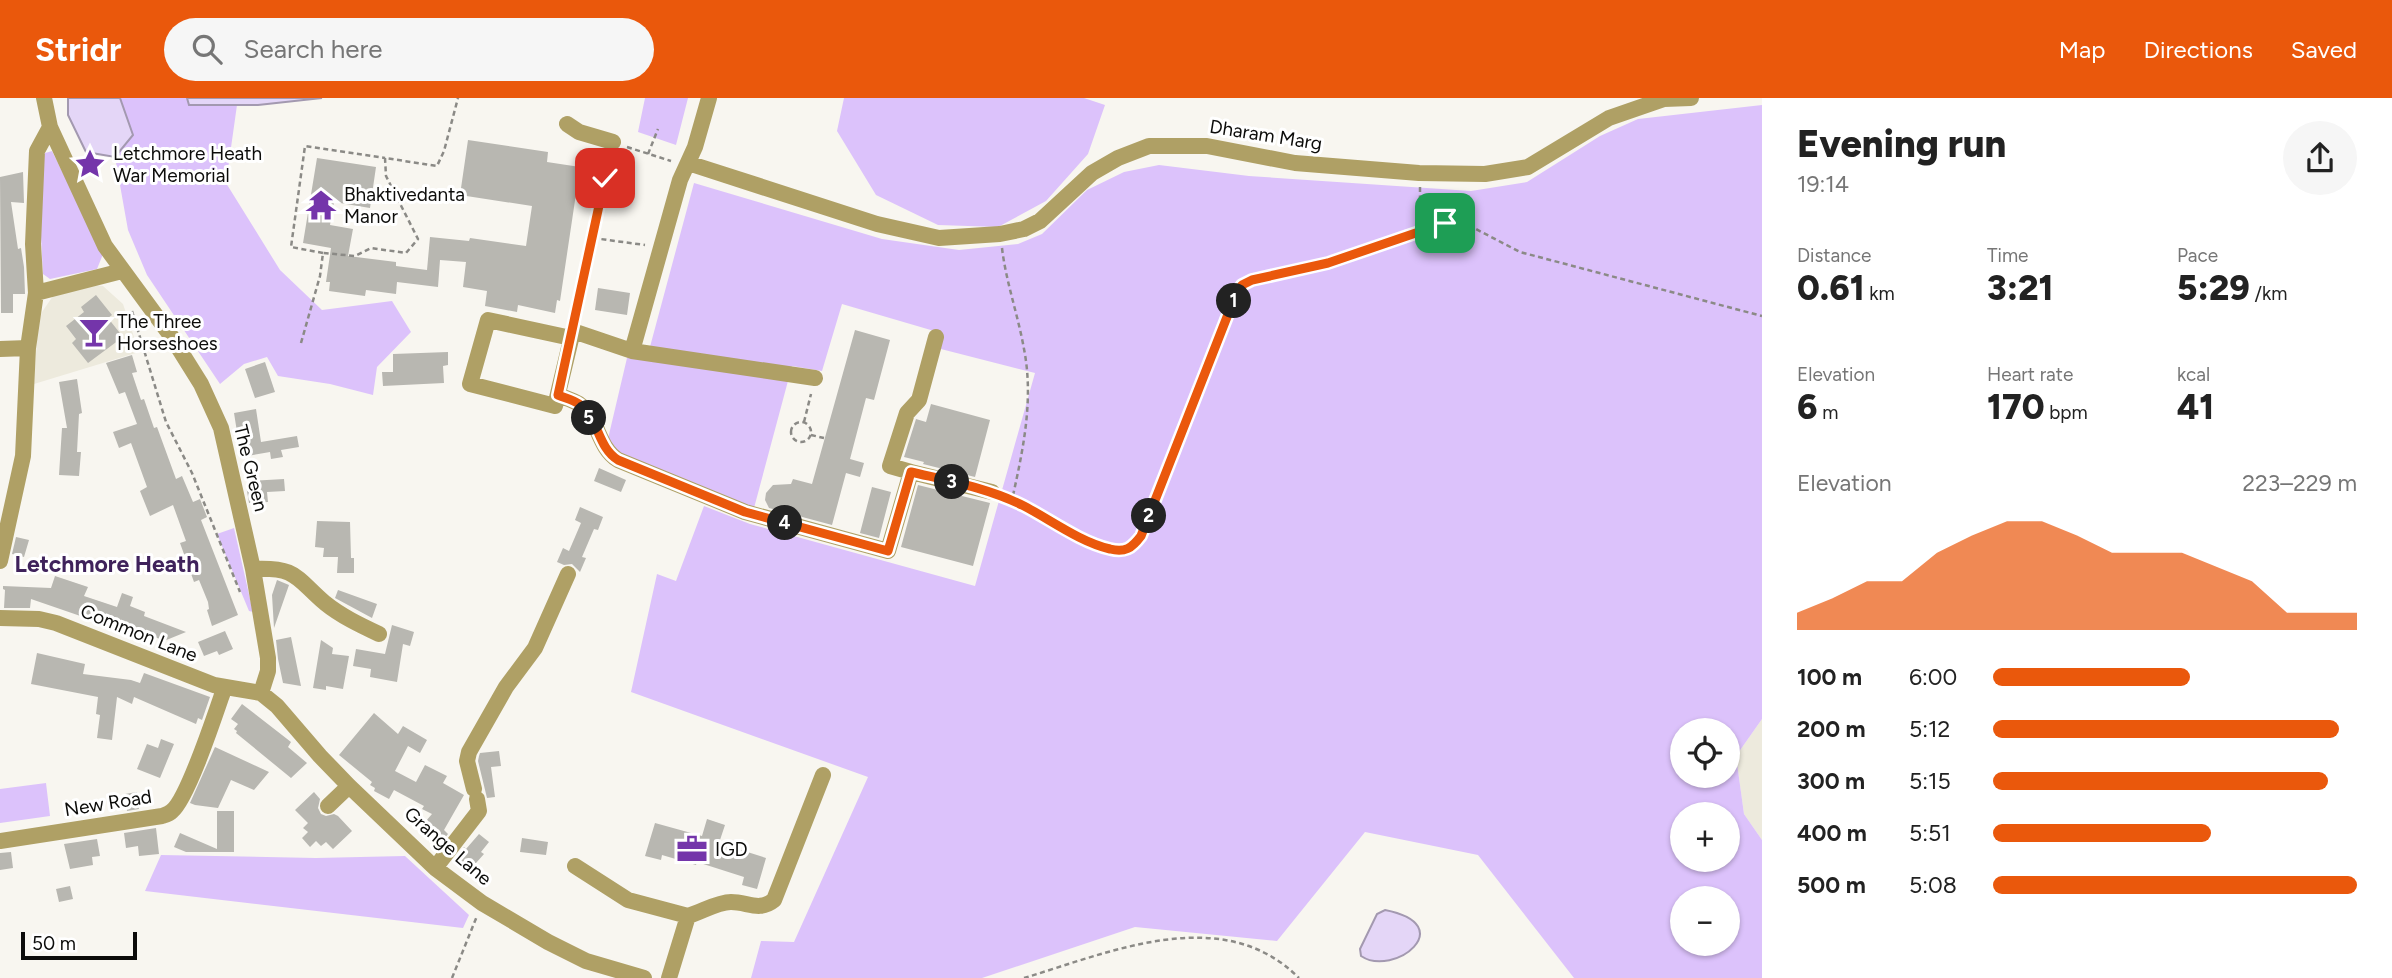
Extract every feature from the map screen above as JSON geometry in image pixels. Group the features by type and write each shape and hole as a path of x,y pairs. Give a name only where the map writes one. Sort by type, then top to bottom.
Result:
{"street":[{"name":"The Green","path":"44,98 50,127 105,246 178,347 201,384 221,428 253,569 268,658 268,671 261,693"},
{"path":"632,351 681,180 709,98"},
{"name":"Dharam Marg","path":"688,163 890,226 939,238 1000,234 1024,229 1040,221 1092,173 1118,158 1149,146 1207,146 1295,163 1419,173 1485,174 1528,167 1609,118 1664,99 1691,98"},
{"path":"566,124 579,132 612,142"},
{"path":"0,561 6,509 23,456 28,348 36,293 33,244 37,151 50,127"},
{"path":"36,293 122,271"},
{"path":"572,335 555,406 470,384 488,320 572,335 632,351 815,378"},
{"path":"936,337 919,400 907,412 890,466 992,492"},
{"path":"0,349 28,348"},
{"path":"558,395 586,410 606,451 618,460 745,512 888,551 911,472"},
{"path":"253,569 276,568 295,575 346,618 379,634"},
{"path":"435,868 479,811 467,761 469,752 506,687 535,648 568,574"},
{"name":"Common Lane","path":"0,618 39,619 56,623 225,689 261,693"},
{"name":"New Road","path":"0,841 162,816 172,811 202,748 225,689"},
{"name":"Grange Lane","path":"261,693 277,706 349,786 435,868 482,903 586,961 644,978"},
{"path":"575,866 628,900 688,916 722,903 767,906 774,900 823,775"},
{"path":"328,806 349,786"},
{"path":"669,978 688,916"}],"path":[{"path":"385,158 386,176 418,239 414,246 406,253 370,248 355,256 291,247 305,146 385,158 437,166 444,151 458,98"},
{"path":"648,154 658,129"},
{"path":"572,335 612,142 668,160 688,163"},
{"path":"1419,173 1420,231"},
{"path":"992,492 1101,546 1125,551 1134,546 1141,536 1236,294 1242,285 1252,280 1328,263 1445,223 1472,227 1520,252 1762,316"},
{"path":"1000,234 1004,267 1025,352 1028,413 1012,501"},
{"path":"591,238 662,247"},
{"path":"301,343 320,276 323,253"},
{"path":"131,308 166,422 192,473 243,600"},
{"path":"804,422 815,378"},
{"path":"804,422 810,426 811,435 805,441 796,441 792,438 791,428 793,424 804,422"},
{"path":"811,435 824,438"},
{"path":"452,978 482,903"},
{"path":"1024,978 1141,942 1194,937 1223,940 1260,949 1284,963 1299,978"}],"shaded area":[{"path":"68,98 120,98 133,135 115,157 86,152 68,115"},
{"path":"120,98 187,98 189,105 237,105 226,183 280,270 322,310 392,301 411,332 377,367 373,395 330,384 278,376 267,357 244,364 220,384 147,275 128,230 115,157 133,135"},
{"path":"187,98 322,98 258,105 189,105"},
{"path":"645,98 688,98 676,145 638,132"},
{"path":"844,98 1084,98 1105,105 1088,154 1046,201 998,227 938,225 876,195 837,131"},
{"path":"1762,105 1762,719 1740,750 1740,718 1670,718 1670,788 1740,788 1740,785 1744,814 1762,840 1762,978 1574,978 1478,855 1365,832 1277,941 1135,927 982,978 751,978 761,941 794,942 868,777 631,692 657,574 676,581 704,506 750,524 975,586 1035,373 937,348 941,333 842,304 822,371 792,366 754,508 619,456 607,443 627,358 647,358 694,183 882,239 959,250 1018,244 1042,234 1087,190 1124,172 1159,165 1249,176 1471,191 1527,182 1600,136 1638,119"},
{"path":"52,151 103,254 97,269 50,279 43,274 42,154"},
{"path":"93,285 103,286 123,304 139,352 34,384 38,324 42,312 53,296"},
{"path":"234,528 253,612 249,611 217,534"},
{"path":"1762,719 1762,840 1744,814 1740,785 1740,750"},
{"path":"46,783 50,816 0,823 0,789"},
{"path":"161,855 316,858 405,856 469,915 463,928 145,891"},
{"path":"1385,910 1407,917 1418,927 1420,937 1414,947 1403,955 1375,961 1361,956 1360,949 1377,914"}],"building":[{"path":"468,140 548,152 547,162 580,167 560,301 557,300 555,313 518,305 517,312 485,306 487,291 463,287 466,262 440,260 438,287 397,282 396,294 366,290 365,296 329,291 330,282 326,282 331,248 303,243 317,158 376,167 370,208 334,202 330,225 353,229 348,256 396,262 396,266 427,270 430,237 469,241 470,238 526,246 532,206 460,195"},
{"path":"23,172 24,203 11,202 18,249 21,248 24,267 25,294 13,294 13,313 1,313 0,177"},
{"path":"598,288 630,293 627,315 595,310"},
{"name":"The Three Horseshoes","path":"96,295 112,315 108,318 123,337 88,363 72,343 76,339 66,326 84,312 81,307"},
{"path":"855,330 890,340 874,400 866,398 850,459 864,463 860,477 846,473 832,525 769,508 765,500 766,493 773,485 791,484 793,479 812,484"},
{"path":"448,352 448,365 443,366 444,383 383,386 382,372 393,372 393,354"},
{"path":"132,355 137,372 132,373 141,400 144,399 154,428 157,427 176,479 182,476 193,502 200,499 207,517 201,520 238,615 212,626 207,610 208,602 199,580 194,582 180,543 186,541 173,505 150,516 140,491 147,487 131,443 119,448 113,432 137,424 125,392 119,394 106,363"},
{"path":"265,362 275,392 255,398 245,369"},
{"path":"77,379 82,413 79,414 77,452 81,452 79,476 59,475 62,428 67,428 59,382"},
{"path":"931,404 990,420 975,477 904,457 916,419 926,422"},
{"path":"256,409 261,442 297,436 299,447 281,450 283,457 271,459 270,452 241,457 234,413"},
{"path":"599,468 626,480 621,492 594,481"},
{"path":"284,479 285,491 267,492 268,502 249,503 246,485 251,485 251,481"},
{"path":"918,485 990,503 973,566 901,547"},
{"path":"872,487 891,492 879,538 860,533"},
{"path":"580,507 603,517 598,530 594,529 582,557 586,558 580,572 572,564 557,562 563,548 569,551 581,523 575,520"},
{"path":"317,521 350,522 354,573 337,573 338,557 323,557 324,548 315,547"},
{"path":"16,537 29,540 24,557 12,554"},
{"path":"55,576 88,587 84,596 117,607 122,593 133,597 130,606 145,612 144,616 186,632 164,641 123,623 122,627 94,616 92,620 31,599 30,608 4,608 3,586 51,588"},
{"path":"277,580 289,585 274,628 272,595"},
{"path":"338,590 377,604 372,618 335,598"},
{"path":"392,625 414,632 410,646 403,644 397,682 370,677 371,669 353,666 356,649 385,654"},
{"path":"225,631 233,649 219,655 217,651 204,656 198,642"},
{"path":"291,637 301,686 283,683 278,659 276,640"},
{"path":"321,640 333,648 332,654 349,656 343,689 326,686 326,690 313,688"},
{"path":"37,653 85,664 83,674 140,683 144,673 210,697 202,720 198,718 196,724 134,697 132,704 117,697 112,740 97,738 100,715 96,714 98,697 31,684"},
{"path":"242,704 291,742 288,747 307,763 291,778 236,733 234,729 238,724 231,719"},
{"path":"374,713 398,734 403,726 427,740 420,753 408,746 395,771 416,782 425,765 447,776 443,783 464,795 444,830 448,834 438,847 422,834 424,831 420,828 432,814 422,809 424,806 394,790 389,799 374,791 375,788 370,785 372,782 339,755"},
{"path":"161,739 174,744 160,778 137,769 147,744 158,748"},
{"path":"215,747 269,772 254,790 231,780 218,808 195,805 190,803"},
{"path":"499,751 501,766 491,767 495,797 487,798 479,756 480,753"},
{"path":"137,792 139,809 127,811 125,794"},
{"path":"314,792 320,799 318,808 321,814 338,816 352,831 333,849 326,842 321,846 316,841 310,847 302,838 308,832 303,828 308,823 295,810"},
{"path":"217,811 234,811 234,852 186,852 174,847 180,833 217,849"},
{"name":"IGD","path":"707,819 725,825 719,843 766,858 757,889 742,885 744,877 697,862 696,865 662,855 661,860 645,856 655,823 702,836"},
{"path":"156,828 159,854 139,856 138,846 126,848 124,833"},
{"path":"479,834 489,842 481,852 484,854 468,872 454,860"},
{"path":"522,838 548,842 546,855 520,852"},
{"path":"97,839 100,856 92,857 93,865 70,869 64,844"},
{"path":"11,852 13,868 0,870 0,853"},
{"path":"70,886 73,899 59,902 56,889"}],"place":[{"name":"Letchmore Heath War Memorial","path":"90,164"},
{"name":"Bhaktivedanta Manor","path":"321,205"},
{"name":"The Three Horseshoes","path":"94,332"},
{"name":"IGD","path":"692,849"}],"district":[{"name":"Letchmore Heath","path":"107,564"}],"route":[{"path":"605,178 558,395 586,410 606,451 618,460 745,512 888,551 911,472 992,492 1110,549 1125,551 1134,546 1141,536 1236,294 1242,285 1252,280 1328,263 1445,223"}]}
